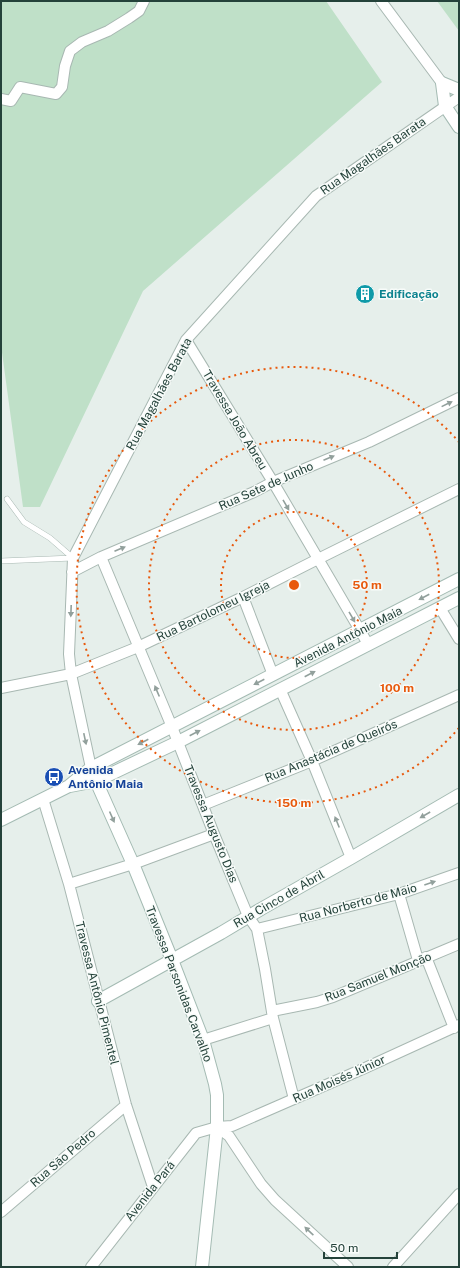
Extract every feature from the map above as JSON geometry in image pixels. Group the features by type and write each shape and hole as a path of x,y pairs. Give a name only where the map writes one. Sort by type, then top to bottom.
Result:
{"street":[{"path":"1,99 11,101 20,87 56,94 62,87 65,66 70,51 82,42 108,31 129,18 139,11 144,1"},
{"path":"381,1 442,83 445,106 459,127"},
{"path":"442,83 459,90"},
{"name":"Rua Magalhães Barata","path":"96,781 91,768 70,674 69,654 72,558 186,340 316,196 445,106 459,98"},
{"name":"Travessa João Abreu","path":"186,340 273,482 368,644"},
{"name":"Rua Sete de Junho","path":"72,572 101,557 369,442 459,398"},
{"name":"Rua Bartolomeu Igreja","path":"1,688 70,674 138,647 459,489"},
{"name":"Travessa Augusto Dias","path":"101,557 172,727 248,916 257,929 273,1015 294,1099"},
{"name":"Avenida Antônio Maia","path":"1,820 69,786 91,768 459,579"},
{"path":"242,597 273,675"},
{"name":"Avenida Antônio Maia","path":"69,786 96,781 178,742 459,598"},
{"path":"440,608 459,638"},
{"path":"280,689 312,761 352,858"},
{"name":"Rua Anastácia de Queirós","path":"203,805 312,761 459,695"},
{"name":"Travessa Parsonidas Carvalho","path":"96,781 133,864 172,960 203,1040 215,1084 217,1095 217,1127 202,1267"},
{"name":"Rua Cinco de Abril","path":"98,1001 221,933 459,795"},
{"name":"Travessa Antônio Pimentel","path":"43,799 69,884 126,1105 153,1187"},
{"path":"69,884 133,864 214,834"},
{"name":"Rua Norberto de Maio","path":"257,929 399,894 459,874"},
{"path":"399,894 422,958 456,1027"},
{"name":"Rua Samuel Monção","path":"203,1040 273,1015 333,997 422,958 459,944"},
{"name":"Rua Moisés Júnior","path":"217,1127 232,1126 456,1027"},
{"name":"Rua São Pedro","path":"1,1212 126,1105"},
{"path":"217,1127 230,1136 261,1184 276,1200 348,1267"},
{"name":"Avenida Pará","path":"91,1267 196,1133 217,1127"},
{"path":"393,1267 459,1194"}],"lane":[{"path":"7,499 24,522 50,538 72,558"},
{"path":"1,561 72,558"}],"green space":[{"path":"1,1 326,1 382,82 143,291 40,507 23,507 1,345"},
{"path":"437,1 459,1 459,31"}],"place":[{"name":"Edificação","path":"365,294"},
{"name":"Avenida Antônio Maia","path":"54,777"}]}
